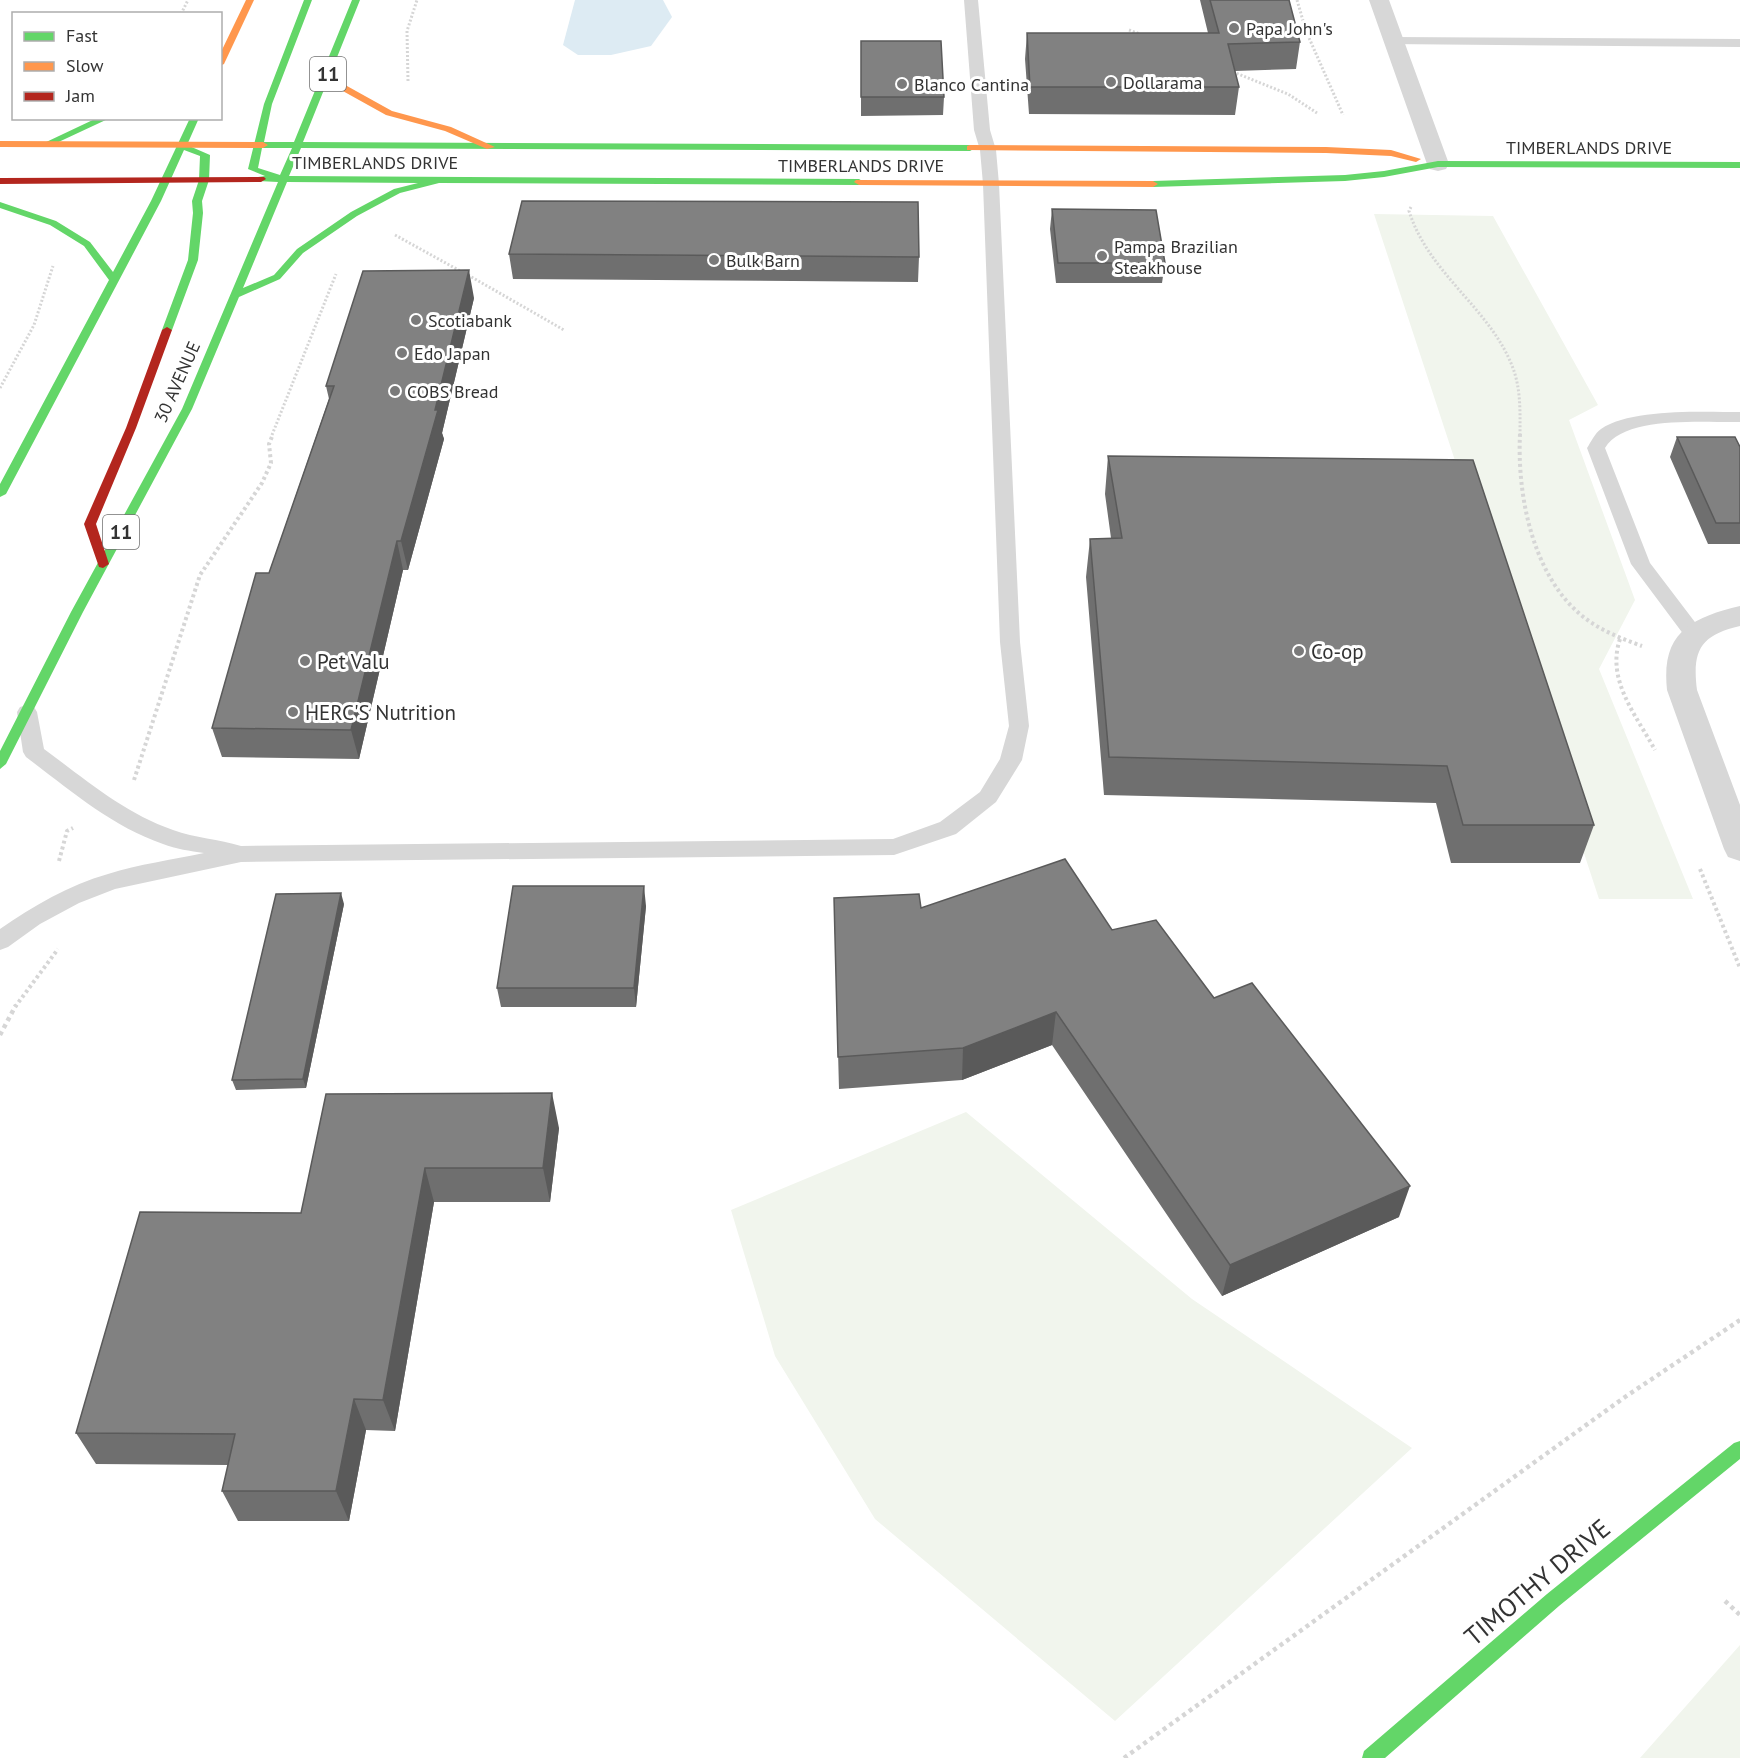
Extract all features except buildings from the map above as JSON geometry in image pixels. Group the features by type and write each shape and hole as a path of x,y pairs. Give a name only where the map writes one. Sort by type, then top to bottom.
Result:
{"main road":[{"path":"282,179 253,169 256,147 270,98 308,0"},
{"name":"30 AVENUE","path":"0,764 103,564 187,409 326,78 356,0"},
{"path":"229,17 248,5"},
{"path":"222,60 248,5"},
{"path":"326,78 389,113 448,129 490,147"},
{"path":"47,144 101,120"},
{"path":"0,494 165,181 194,120"},
{"name":"TIMBERLANDS DRIVE","path":"0,144 256,147 1326,150 1391,153 1438,164"},
{"path":"103,564 90,524 131,428 193,260 198,213 197,201 204,180 205,155 182,146"},
{"name":"TIMBERLANDS DRIVE","path":"0,181 282,179 1182,184 1345,178 1384,174 1438,164 1740,165"},
{"path":"233,296 277,277 300,251 354,214 398,191 438,180"},
{"path":"0,205 53,223 87,244 113,279"},
{"name":"TIMOTHY DRIVE","path":"1371,1758 1473,1667 1645,1524 1740,1449"}],"street":[{"path":"1379,0 1438,164"},
{"path":"1740,616 1708,625 1687,646 1679,673 1682,690 1740,849"}],"lane":[{"path":"0,941 32,918 71,897 111,881 241,854 894,847 948,828 988,797 1011,760 1019,726 1010,642 991,184 988,150 982,130 971,0"},
{"path":"1392,41 1740,43"},
{"path":"1687,646 1641,564 1596,447 1607,433 1628,424 1650,420 1740,417"},
{"path":"27,712 34,752 106,806 170,838 241,854"}],"path":[{"path":"408,87 406,31 417,0"},
{"path":"1297,0 1306,31 1346,122"},
{"path":"1129,30 1140,34"},
{"path":"1225,68 1288,94 1325,119"},
{"path":"1414,203 1409,211 1416,236 1487,326 1509,360 1520,392 1519,461 1525,499 1542,562 1556,590 1585,619 1620,639 1687,646"},
{"path":"387,231 564,330"},
{"path":"0,388 34,325 54,267 49,257"},
{"path":"0,1035 10,1013 34,976 78,925 58,860 67,831 130,790 200,575 262,483 271,463 269,444 338,267"},
{"path":"1620,639 1613,657 1613,668 1626,698 1657,753"},
{"path":"1697,862 1740,968"},
{"path":"1124,1758 1625,1397 1740,1320"},
{"path":"1725,1601 1740,1615"}],"shaded area":[{"path":"575,0 663,0 672,17 651,46 611,55 578,55 563,45"},
{"path":"1374,214 1493,216 1598,405 1569,420 1635,600 1599,669 1693,899 1599,899"},
{"path":"966,1112 1192,1299 1412,1448 1115,1721 875,1519 775,1356 731,1210"},
{"path":"1740,1645 1740,1758 1640,1758"}],"traffic: fast":[{"path":"282,179 253,169 268,104 308,0"},
{"path":"0,764 77,612 187,409 326,78 356,0"},
{"path":"47,144 101,120"},
{"path":"0,494 156,201 194,120"},
{"path":"263,145 970,148"},
{"path":"167,330 193,260 198,213 197,201 204,180 205,155 182,146"},
{"path":"1153,184 1345,178 1384,174 1438,164 1740,165"},
{"path":"261,179 859,182"},
{"path":"233,296 277,277 300,251 354,214 397,191 438,180"},
{"path":"0,205 53,223 87,244 113,279"},
{"path":"1371,1758 1553,1600 1740,1449"}],"traffic: slow":[{"path":"222,60 250,0"},
{"path":"326,78 389,113 448,129 490,147"},
{"path":"0,144 263,145"},
{"path":"970,148 1326,150 1391,153 1416,159"},
{"path":"859,182 1153,184"}],"traffic: jam":[{"path":"0,181 261,179"},
{"path":"103,564 90,524 131,428 167,330"}],"place":[{"name":"Papa John's","path":"1234,28"},
{"name":"Dollarama","path":"1111,82"},
{"name":"Blanco Cantina","path":"902,84"},
{"name":"Pampa Brazilian Steakhouse","path":"1102,256"},
{"name":"Bulk Barn","path":"714,260"},
{"name":"Scotiabank","path":"416,320"},
{"name":"Edo Japan","path":"402,353"},
{"name":"COBS Bread","path":"395,391"},
{"name":"Co-op","path":"1299,651"},
{"name":"Pet Valu","path":"305,661"},
{"name":"HERC'S Nutrition","path":"293,712"}]}
